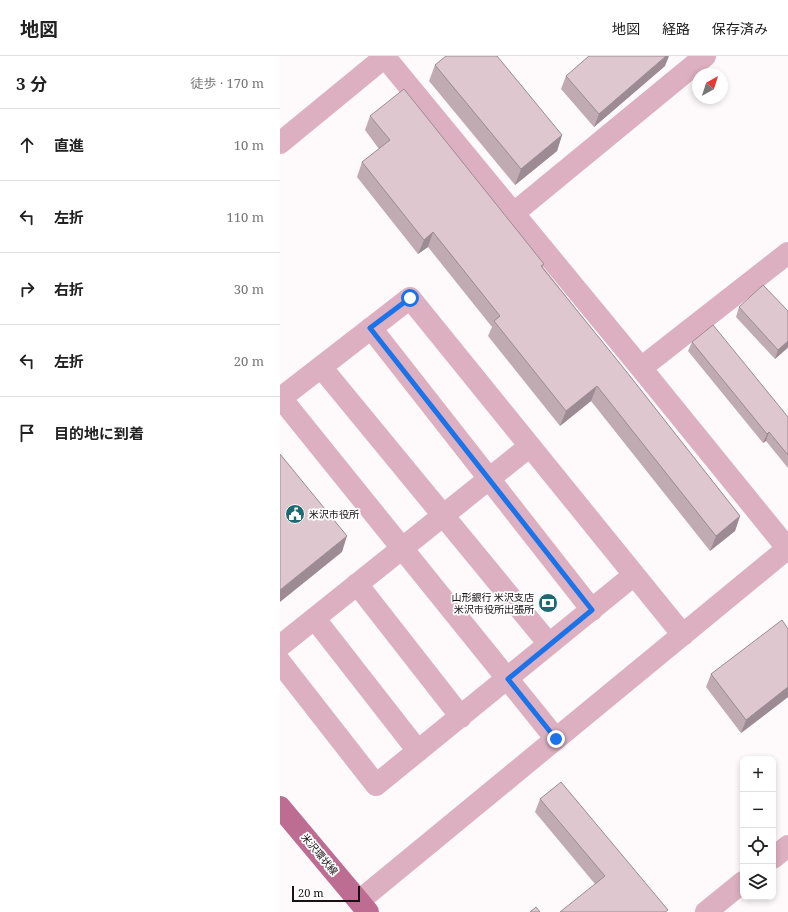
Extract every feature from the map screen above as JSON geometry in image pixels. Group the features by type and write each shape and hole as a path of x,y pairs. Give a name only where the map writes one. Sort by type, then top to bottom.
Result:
{"main road":[{"name":"米沢環状線","path":"280,807 358,908"}],"street":[{"path":"280,143 385,56 788,548 556,739 358,908"},
{"path":"514,214 705,56"},
{"path":"642,368 788,253"},
{"path":"556,739 280,398 410,298 683,635"},
{"path":"370,328 592,610"},
{"path":"321,367 549,644"},
{"path":"280,646 530,446"},
{"path":"280,662 376,785 634,575"},
{"path":"357,584 461,716"},
{"path":"314,619 418,751"},
{"path":"776,856 788,846"},
{"path":"706,912 740,884"}],"building":[{"path":"446,56 497,56 562,135 521,169 435,65"},
{"path":"589,56 666,56 599,114 566,76"},
{"path":"404,89 544,264 541,266 740,516 716,536 597,386 566,411 494,321 500,316 433,232 424,240 362,162 390,140 370,116"},
{"path":"763,285 788,311 788,341 778,350 739,307"},
{"path":"713,325 788,417 788,455 769,432 767,434 692,342"},
{"name":"米沢市役所","path":"280,454 347,536 280,590"},
{"path":"782,620 788,629 788,687 746,720 711,674"},
{"path":"561,782 668,910 665,912 560,912 605,876 540,799"},
{"path":"536,907 540,912 530,912"}],"place":[{"name":"米沢市役所","path":"295,514"},
{"name":"山形銀行 米沢支店 米沢市役所出張所","path":"548,603"}],"route":[{"path":"410,298 370,328 592,610 508,679 556,739"}]}
